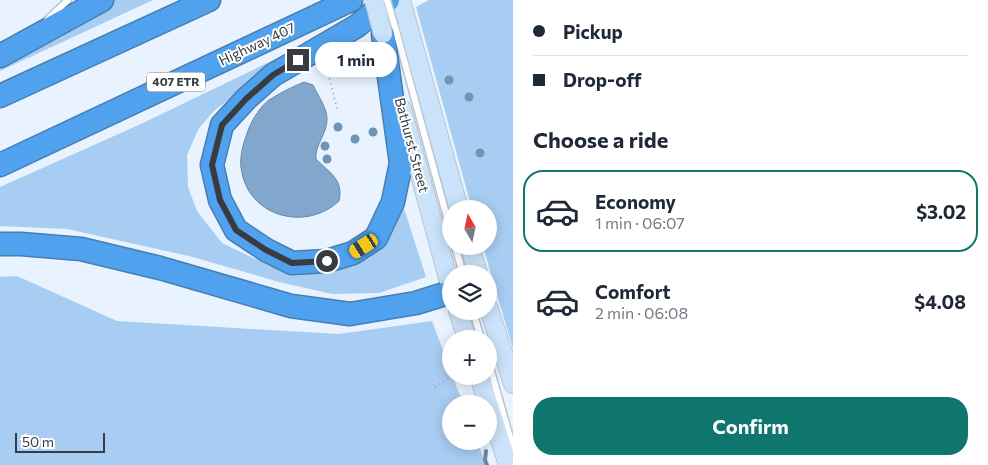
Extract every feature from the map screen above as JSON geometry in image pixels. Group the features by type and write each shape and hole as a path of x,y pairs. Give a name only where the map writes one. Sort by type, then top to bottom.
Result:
{"highway":[{"path":"0,56 102,0"},
{"path":"0,96 209,0"},
{"name":"Highway 407","path":"0,165 352,0"},
{"path":"388,0 357,26 273,75 246,99 222,125 212,165 220,200 236,230 266,250 292,263 327,261 353,253 376,238 397,191 400,163 395,28"},
{"path":"0,244 82,249 170,271 291,306 350,314 416,304 442,294"}],"main road":[{"name":"Bathurst Street","path":"374,0 395,28 456,200"},
{"name":"Bathurst Street","path":"400,0 395,28 445,265"},
{"path":"493,320 513,384"},
{"path":"497,432 508,465"}],"lane":[{"path":"20,46 68,0"},
{"path":"388,0 442,200"},
{"path":"495,385 513,448"}],"path":[{"path":"320,48 326,62 337,109"},
{"path":"435,387 442,382"}],"shaded area":[{"path":"114,0 153,0 0,71 0,62"},
{"path":"429,0 513,0 513,349 497,294 497,265 489,265 486,255 498,255 498,200 470,200 416,7"},
{"path":"292,51 215,110 199,128 187,155 188,187 197,211 222,243 272,267 332,269 402,202 426,277 379,293 332,294 279,282 193,257 67,229 0,226 0,187 143,123"},
{"path":"304,82 313,85 327,114 327,124 317,149 316,159 335,177 340,194 339,201 326,210 312,216 297,217 282,215 268,210 256,201 247,188 242,173 241,161 247,133 260,109 273,97"},
{"path":"17,276 117,321 339,334 432,321 442,348 442,385 456,385 460,395 442,395 442,450 480,450 486,465 0,465 0,277"}],"waterway":[{"path":"486,451 485,460 487,465"}],"route":[{"path":"298,60 273,75 246,99 222,125 212,165 220,200 236,230 266,250 292,263 327,261"}]}
